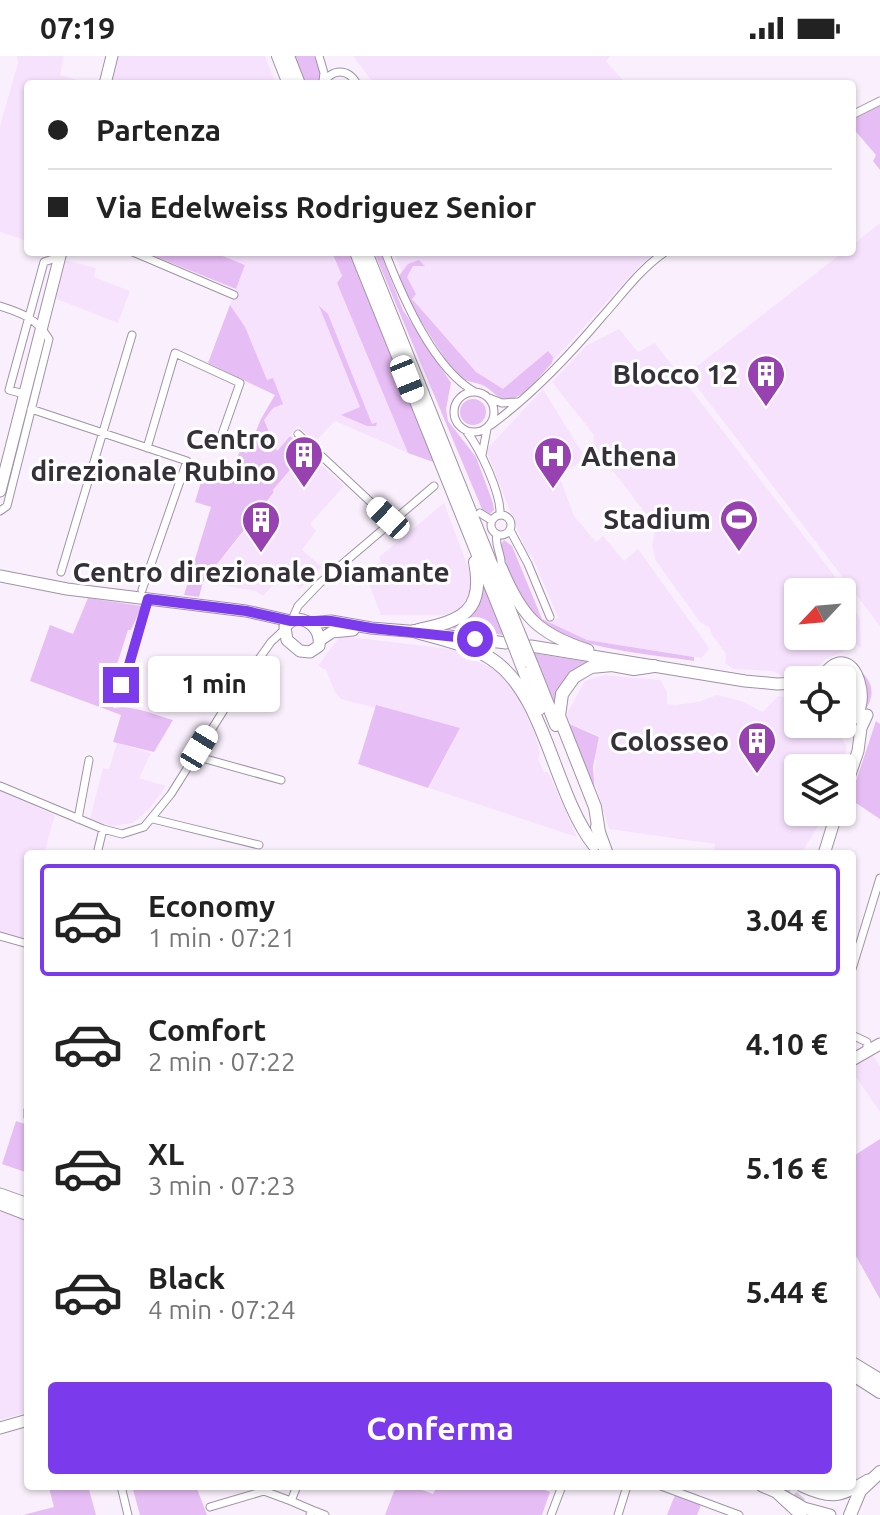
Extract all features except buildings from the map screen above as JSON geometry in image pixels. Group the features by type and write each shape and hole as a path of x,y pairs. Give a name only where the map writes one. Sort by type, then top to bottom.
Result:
{"main road":[{"path":"278,56 287,80"},
{"path":"288,56 297,80"},
{"path":"358,256 471,539 511,635 527,664 597,844"},
{"path":"368,256 511,635"},
{"path":"406,351 486,517 501,567"},
{"path":"414,631 448,624 470,608 478,582 471,539"},
{"path":"414,631 478,652 493,660 510,676 529,703 578,822 597,844"},
{"path":"597,844 598,818 559,716 562,694 574,677 591,667 612,665 634,669 654,666"},
{"path":"856,1365 880,1380"},
{"path":"856,1377 880,1392"},
{"path":"850,1515 857,1495 877,1474"}],"street":[{"path":"106,80 112,56"},
{"path":"319,56 323,80"},
{"path":"326,80 330,75 342,72 354,80"},
{"path":"856,113 880,101"},
{"path":"24,394 9,390 44,262 58,256"},
{"path":"0,491 3,466 60,256"},
{"path":"142,256 234,295"},
{"path":"387,256 410,312 453,376 475,392 502,403 515,404 526,396"},
{"path":"467,432 489,427 517,406 599,321 643,269 660,256"},
{"path":"0,306 29,316 42,327 49,339 7,506 0,511"},
{"path":"61,572 132,335"},
{"path":"147,448 175,353 240,383 220,440"},
{"path":"453,376 456,421 467,432 482,458 500,505 500,514"},
{"path":"457,401 475,392"},
{"path":"482,458 495,413 489,398"},
{"path":"31,409 187,461 145,595 129,665 115,699"},
{"path":"298,434 392,522"},
{"path":"371,628 337,631 320,640 317,648 310,652 295,649 288,627 294,611 306,597 434,486"},
{"path":"510,530 497,534 486,517 500,514 509,518 510,530 550,617"},
{"path":"497,534 495,542 501,567 518,606 538,625 579,647 627,661"},
{"path":"4,579 145,595 258,614 288,627"},
{"path":"306,597 303,608 320,640"},
{"path":"0,786 103,829 122,834 134,833 153,819 220,714 271,642 288,627 331,621 371,628 511,635"},
{"path":"531,646 784,684"},
{"path":"856,666 871,677"},
{"path":"777,684 784,687"},
{"path":"855,754 861,728 875,702"},
{"path":"856,720 868,714"},
{"path":"195,756 281,780"},
{"path":"78,819 89,760"},
{"path":"153,819 259,845"},
{"path":"825,850 833,826"},
{"path":"98,850 103,829"},
{"path":"856,956 880,878"},
{"path":"0,936 24,943"},
{"path":"856,1036 880,1042"},
{"path":"862,1038 867,1042 867,1052"},
{"path":"856,1058 880,1042"},
{"path":"0,1194 24,1203"},
{"path":"0,1204 24,1213"},
{"path":"0,1428 24,1421"},
{"path":"856,1486 877,1474"},
{"path":"122,1490 128,1515"},
{"path":"291,1501 295,1490"},
{"path":"551,1515 560,1490"},
{"path":"618,1515 626,1490"},
{"path":"672,1490 739,1515"},
{"path":"771,1490 804,1508 830,1515"},
{"path":"810,1490 835,1497 848,1490"},
{"path":"210,1507 264,1491 325,1515"},
{"path":"776,1492 793,1512"}],"shaded area":[{"path":"17,56 64,56 60,75 78,80 24,80 24,240 0,232 0,126 18,63"},
{"path":"117,56 265,56 274,80 111,80"},
{"path":"294,56 314,56 320,69 320,80 303,80"},
{"path":"353,56 610,56 606,61 623,80 371,80"},
{"path":"880,106 880,170 873,161 876,155 856,132 856,118"},
{"path":"880,223 880,626 856,595 856,578 843,578 687,374 838,256 856,256 856,242"},
{"path":"154,256 223,256 245,265 236,289"},
{"path":"223,256 334,256 342,276 337,283 408,453 335,421 315,442 298,426 256,475 235,460 240,451 247,453 275,395 208,363 245,265"},
{"path":"334,256 353,256 436,463 408,453 337,283 342,276"},
{"path":"376,256 382,256 403,310 451,383 446,409 448,421 476,457 493,503 494,510 490,514 482,509"},
{"path":"395,256 652,256 642,263 524,393 508,399 499,397 483,385 460,379 399,276 401,271"},
{"path":"65,260 96,268 94,277 130,291 118,323 54,298"},
{"path":"419,260 425,266 413,266 407,277 416,294 412,299 476,372 503,389 548,351 553,357 552,363 523,393 509,399 502,398 482,385 456,376 410,304 399,276 408,264"},
{"path":"230,305 245,327 267,380 273,378 283,404 273,408 264,420 277,451 290,436 307,450 203,582 199,597 184,595 211,507 195,502 203,475 228,484 240,451 247,453 275,395 208,363"},
{"path":"319,306 328,314 372,424 377,422 376,426 367,426 341,415 360,407"},
{"path":"619,329 638,352 655,343 836,578 784,578 784,650 845,650 843,652 818,666 784,666 784,676 772,671 733,669 725,663 726,654 710,628 700,622 656,561 652,546 656,527 593,445 594,435 552,382 586,346"},
{"path":"543,389 586,459 564,472 561,481 574,516 596,542 603,536 624,561 638,549 709,648 702,658 587,640 550,623 558,617 531,554 528,556 486,450"},
{"path":"473,399 482,403 486,412 482,421 473,425 464,421 460,412 464,403"},
{"path":"307,451 344,486 310,524 316,531 302,550 322,567 300,589 284,574 263,596 256,591 204,582 274,490"},
{"path":"444,503 470,572 468,596 460,608 445,615 381,615 365,574 381,561 379,557"},
{"path":"504,540 512,546 542,619 587,640 694,657 694,661 606,648 543,625 524,606 516,589 500,546"},
{"path":"482,580 504,635 451,628 463,621"},
{"path":"88,598 142,606 131,630 128,630 112,680 118,683 107,695 106,701 114,708 136,709 173,720 154,752 113,742 121,715 30,681 50,625 73,634"},
{"path":"856,611 860,619 861,647 856,645"},
{"path":"340,636 451,649 494,669 511,685 520,700 535,734 540,753 538,759 544,772 548,772 577,837 429,788 460,728 341,699 326,670 318,666"},
{"path":"532,653 588,662 567,677 554,708"},
{"path":"856,669 867,679 871,690 870,701 863,713 856,715"},
{"path":"604,675 661,680 667,693 667,704 698,702 717,695 741,701 763,712 778,696 784,697 784,738 842,738 847,747 845,754 784,754 784,826 818,826 803,850 714,850 715,844 609,829 594,781 600,736 567,723 567,713 585,681"},
{"path":"376,705 460,728 428,788 358,764"},
{"path":"876,721 880,724 880,819 856,803 856,781"},
{"path":"567,723 599,737 593,767 595,794"},
{"path":"117,743 151,753 139,778 166,786 149,809 133,823 112,826 90,819 103,768 109,769"},
{"path":"0,791 55,815 45,850 24,850 23,938 0,932"},
{"path":"873,1055 880,1066 880,1112 856,1077 856,1065"},
{"path":"16,1121 24,1124 24,1172 2,1164"},
{"path":"880,1139 880,1299 856,1256 856,1154"},
{"path":"0,1211 24,1220 24,1413 0,1420"},
{"path":"50,1490 89,1490 96,1515 23,1515 54,1507"},
{"path":"133,1490 198,1490 207,1515 140,1515"},
{"path":"394,1490 422,1490 433,1494 435,1490 550,1492 542,1515 385,1515"},
{"path":"675,1495 701,1505 697,1515 667,1515"}],"tunnel":[{"path":"785,1490 805,1506"}],"place":[{"name":"Blocco 12","path":"766,408"},
{"name":"Centro direzionale Rubino","path":"304,489"},
{"name":"Athena","path":"553,490"},
{"name":"Stadium","path":"739,553"},
{"name":"Centro direzionale Diamante","path":"261,554"},
{"name":"Colosseo","path":"757,775"}],"route":[{"path":"121,685 148,599 246,611 291,621 331,621 475,639"}]}
